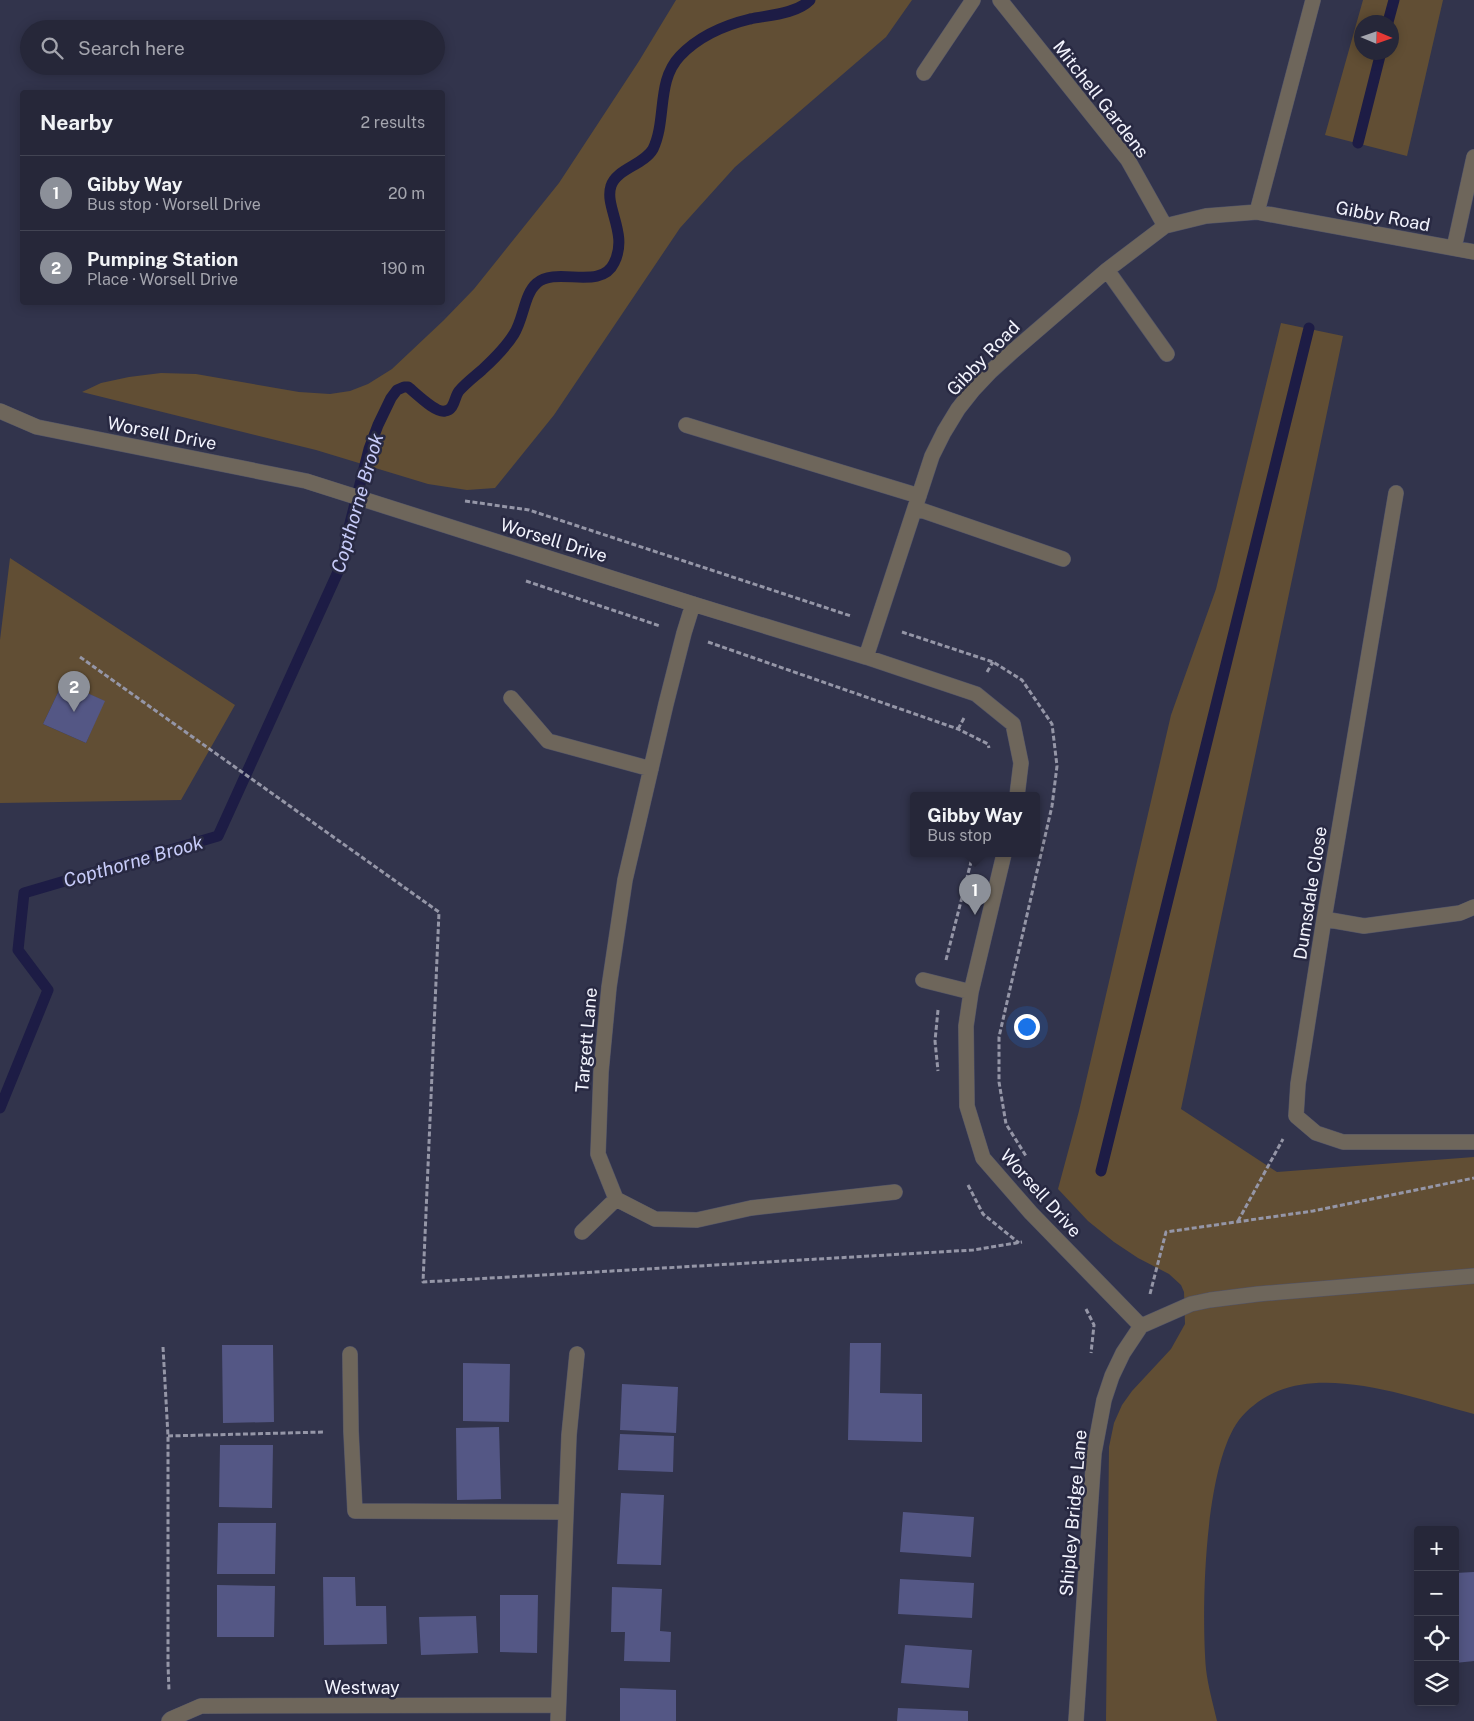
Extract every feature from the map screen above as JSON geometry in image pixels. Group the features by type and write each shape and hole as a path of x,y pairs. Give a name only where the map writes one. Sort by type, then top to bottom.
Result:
{"street":[{"path":"924,73 972,0"},
{"name":"Mitchell Gardens","path":"1000,0 1128,160 1165,226"},
{"path":"1256,212 1313,0"},
{"path":"1454,248 1474,157"},
{"name":"Gibby Road","path":"866,656 932,456 958,409 973,390 1012,352 1106,270 1165,226 1206,216 1256,212 1474,252"},
{"path":"1106,270 1167,354"},
{"name":"Worsell Drive","path":"0,411 36,427 306,481 693,604 866,656 976,694 1013,724 1021,763 1017,792"},
{"path":"686,425 917,502 1063,559"},
{"name":"Dumsdale Close","path":"1296,1116 1298,1084 1324,919 1396,493"},
{"name":"Targett Lane","path":"616,1199 598,1154 601,1072 609,987 625,880 684,634 693,604"},
{"path":"511,698 548,741 651,769"},
{"name":"Worsell Drive","path":"1003,857 971,992 966,1026 967,1106 984,1158 1055,1239 1141,1326"},
{"path":"1324,919 1364,926 1460,913 1474,907"},
{"path":"923,980 971,992"},
{"path":"1296,1116 1316,1133 1343,1142 1474,1142"},
{"path":"582,1232 616,1199 655,1219 697,1220 751,1208 895,1192"},
{"path":"1141,1326 1191,1304 1224,1298 1474,1276"},
{"name":"Shipley Bridge Lane","path":"1076,1721 1093,1463 1098,1429 1104,1400 1112,1376 1124,1352 1141,1326"},
{"path":"350,1354 355,1511 565,1512"},
{"path":"558,1721 565,1512 569,1435 577,1354"},
{"name":"Westway","path":"170,1720 201,1706 558,1705"}],"path":[{"path":"424,519 458,500 529,510 993,662 1022,680 1052,724 1057,766 1052,806 998,1037 999,1082 1006,1124 1026,1156"},
{"path":"524,581 958,729 988,744 990,752"},
{"path":"80,657 243,774"},
{"path":"1238,1221 1296,1116"},
{"path":"1141,1326 1166,1232 1313,1211 1474,1178"},
{"path":"163,1347 168,1436 168,1664 170,1720"},
{"path":"168,1436 351,1431"}],"shaded area":[{"path":"676,0 912,0 886,37 735,167 680,228 554,415 495,488 467,490 428,484 316,450 82,392 101,383 161,373 196,374 299,392 330,394 350,391 368,384 392,369 474,289 559,183 639,61"},
{"path":"1363,0 1443,0 1407,156 1325,135 1354,32 1354,60 1399,60 1399,15 1359,15"},
{"path":"1281,323 1343,336 1181,1109 1277,1172 1474,1157 1474,1414 1376,1388 1325,1383 1300,1385 1278,1391 1251,1407 1239,1420 1227,1442 1218,1470 1208,1540 1204,1612 1206,1669 1217,1721 1106,1721 1109,1447 1114,1423 1122,1405 1132,1391 1171,1349 1185,1324 1184,1292 1181,1285 1169,1274 1138,1258 1088,1221 1058,1189 1079,1111 1171,715 1216,589"},
{"path":"10,558 235,705 181,800 0,803 0,640","holes":["63,682 104,701 86,743 43,724"]}],"building":[{"path":"63,682 105,701 86,743 43,724"},
{"path":"850,1343 881,1343 880,1393 922,1394 922,1442 848,1440"},
{"path":"222,1345 273,1345 274,1422 223,1423"},
{"path":"463,1363 510,1364 509,1422 463,1421"},
{"path":"622,1384 678,1387 676,1433 620,1430"},
{"path":"499,1427 501,1499 457,1500 456,1428"},
{"path":"620,1434 674,1436 673,1472 618,1470"},
{"path":"220,1445 273,1445 272,1508 219,1507"},
{"path":"621,1493 664,1495 661,1565 617,1564"},
{"path":"903,1512 974,1517 971,1557 900,1552"},
{"path":"218,1523 276,1523 275,1574 217,1574"},
{"path":"1474,1572 1474,1661 1459,1663 1459,1616 1459,1573"},
{"path":"323,1577 355,1577 356,1606 386,1606 387,1644 324,1645"},
{"path":"900,1579 974,1583 972,1618 898,1614"},
{"path":"217,1585 275,1586 274,1637 217,1637"},
{"path":"612,1587 662,1589 660,1631 671,1632 670,1662 624,1661 625,1632 611,1632"},
{"path":"500,1595 538,1595 537,1653 500,1652"},
{"path":"476,1616 478,1653 421,1655 419,1617"},
{"path":"905,1645 972,1650 969,1688 901,1683"},
{"path":"620,1688 676,1690 676,1721 620,1721"},
{"path":"898,1708 968,1711 968,1721 897,1721"}],"waterway":[{"name":"Copthorne Brook","path":"0,1108 48,990 18,950 24,893 218,836 342,563 347,535 369,449 391,398 397,390 408,387 436,409 441,411 448,410 453,406 459,391 511,339 517,328 529,293 537,283 545,278 599,276 608,271 614,263 619,242 611,203 611,186 618,175 643,159 653,149 660,126 668,77 680,56 695,43 722,28 750,19 790,11 810,0"},
{"path":"1390,15 1394,0"},
{"path":"1358,143 1379,60"},
{"path":"1101,1171 1309,328"}],"place":[{"name":"Pumping Station","path":"74,712"},
{"name":"Gibby Way","path":"975,915"}]}
